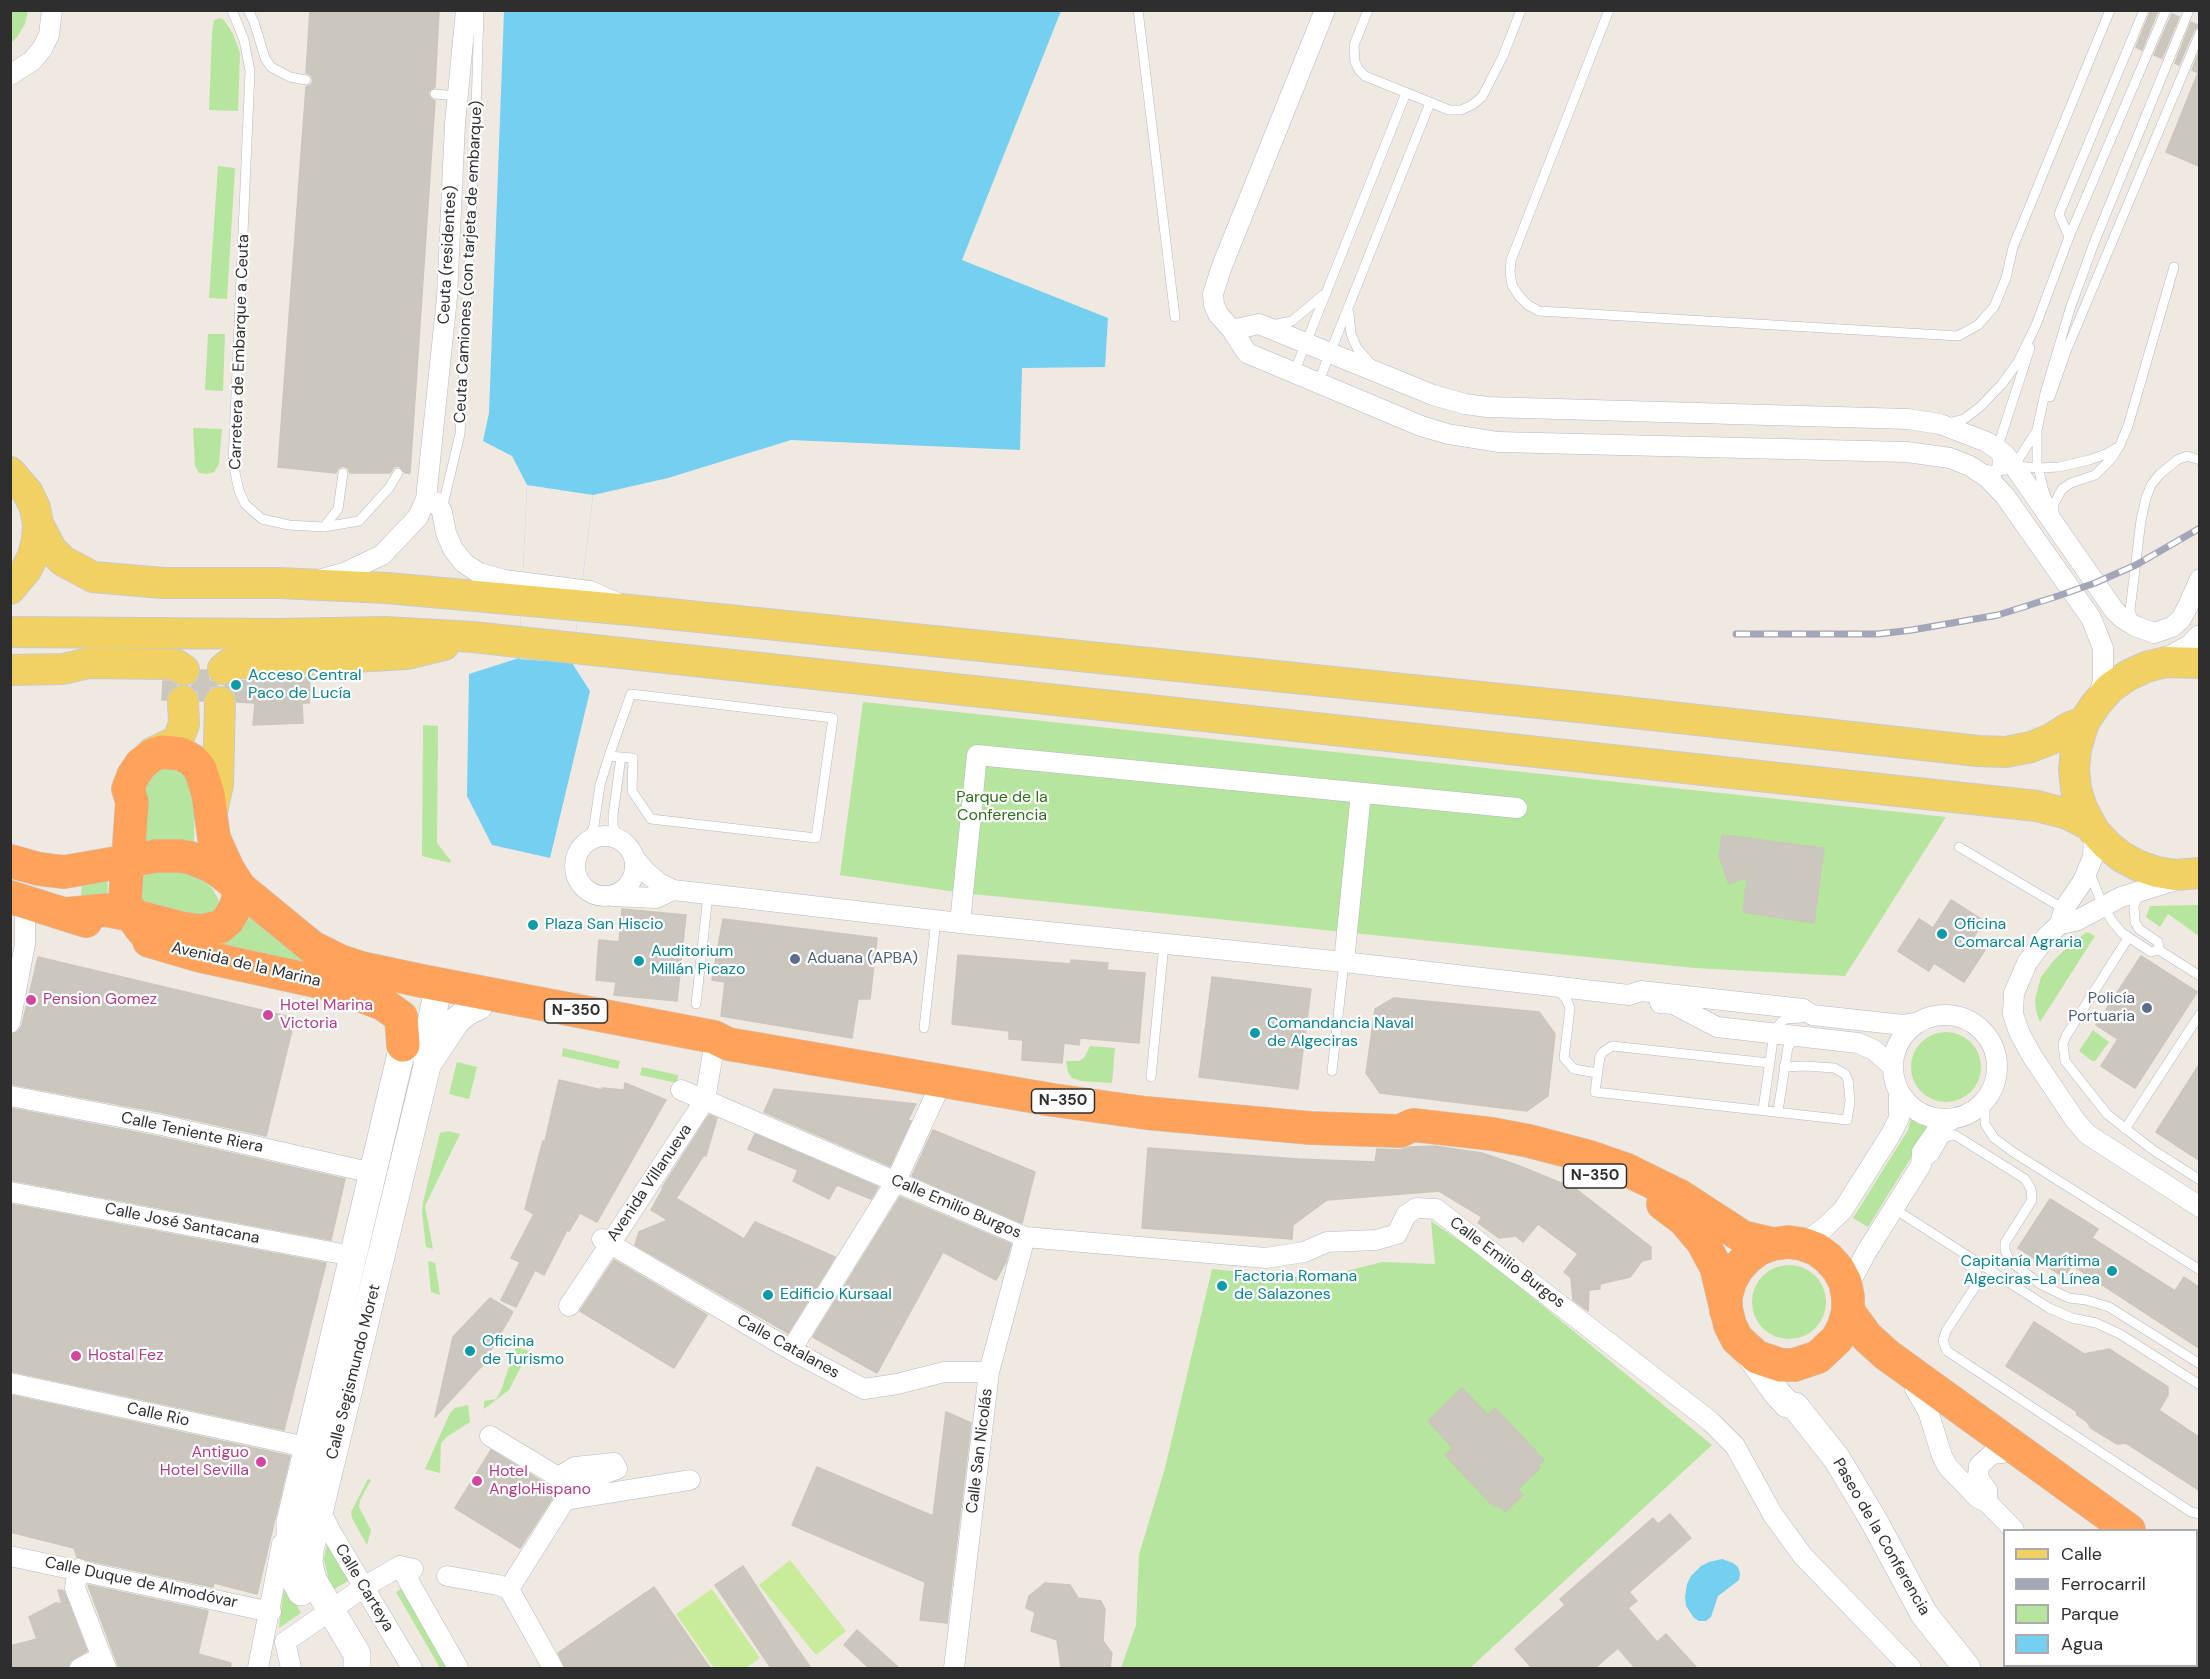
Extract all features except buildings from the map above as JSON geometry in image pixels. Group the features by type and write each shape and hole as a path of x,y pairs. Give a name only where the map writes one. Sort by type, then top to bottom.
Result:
{"highway":[{"path":"66,914 106,910 201,932 211,930 228,920 236,906 240,888 228,869 217,823 200,769 192,760 172,752 153,755 135,777 109,843 87,868"},
{"path":"135,777 125,898 131,915 143,931 159,944"},
{"name":"N-350","path":"10,861 52,872 64,872 156,856 191,858 211,866 325,955 479,1006 720,1048 1146,1113 1310,1128 1400,1131 1413,1125 1481,1133 1590,1157 1625,1169 1680,1196 1743,1237 1816,1250 1828,1258 1838,1269 1845,1282 1848,1304 1867,1337 1887,1355 2128,1529"},
{"name":"N-350","path":"18,899 102,928 159,944"},
{"name":"Avenida de la Marina","path":"159,944 200,956 333,985"},
{"path":"333,985 383,1004 394,1011 400,1017 415,1055"},
{"name":"N-350","path":"333,985 429,990 714,1037 720,1048"},
{"name":"N-350","path":"1400,1131 1412,1139 1490,1146 1557,1164 1612,1182 1661,1203 1683,1219 1702,1241 1716,1267 1730,1325 1746,1350"},
{"path":"1726,1311 1728,1289 1737,1269 1753,1253 1788,1244"},
{"path":"1817,1356 1845,1326 1848,1304"},
{"path":"1746,1350 1757,1357 1781,1365 1839,1349 1863,1355 1885,1366 2109,1529"}],"main road":[{"path":"10,472 28,493 35,508 38,524 33,556 26,570 10,588"},
{"path":"38,524 51,549 63,561 93,577 163,583 305,584 387,588 630,610 1539,703 1978,751 2006,752 2031,747 2051,739 2090,713 2110,688 2127,676 2146,667 2166,662 2193,647 2199,639"},
{"path":"10,610 304,616 344,620 384,632"},
{"path":"10,632 278,634 384,632 473,637 2037,806 2068,814 2092,828 2114,851 2139,866 2166,874 2197,874"},
{"path":"10,657 53,658 102,632"},
{"path":"233,667 407,654 473,637"},
{"path":"2166,662 2199,663"},
{"path":"10,670 63,669 89,663 170,664 177,665 184,670"},
{"path":"10,683 45,684 78,666"},
{"path":"135,777 152,753 173,743 179,737 183,728 183,701"},
{"path":"217,823 217,792 222,748 220,702"},
{"path":"2090,713 2076,749 2074,769 2076,789 2092,828"},
{"path":"173,743 222,748"},
{"name":"Calle Segismundo Moret","path":"323,1615 293,1576 290,1522 373,1173 415,1055 427,1043 429,990"},
{"name":"Calle Segismundo Moret","path":"323,1615 309,1564 310,1550 415,1055 467,1012 479,1006"},
{"name":"Paseo de la Conferencia","path":"1746,1350 1777,1393 1787,1404 1795,1406 1837,1459 1874,1521 1924,1614 1967,1668"},
{"path":"1795,1406 1800,1378 1817,1356"},
{"path":"323,1615 339,1658 356,1668"}],"street":[{"name":"Ceuta (residentes)","path":"426,499 447,297 458,96 466,10"},
{"path":"1325,10 1217,280 1214,305 1218,315 1232,330 1247,353 1439,432 1498,442 1906,452 1950,458 1970,466 1988,478 2005,496 2073,591 2098,631 2103,648 2103,682 2090,713"},
{"path":"10,75 32,61 42,49 49,35 54,14"},
{"path":"1232,330 1259,324 1433,395 1465,404 1487,407 1897,419 1940,424 1969,433 1997,449 2006,469 2058,524 2114,610 2135,626 2154,633 2172,627 2181,619 2199,579"},
{"path":"305,584 344,573 382,555 418,517 426,499 437,503 442,512 446,533 453,549 464,563 479,573 504,580 590,591 630,610"},
{"path":"960,923 977,755 1517,808"},
{"path":"1344,962 1361,793"},
{"path":"2092,828 2093,857 2083,881 2062,916 2035,951 2019,979 2014,993 2013,1014 2019,1032 2049,1082 2087,1134 2199,1207"},
{"path":"673,890 656,898 602,896 592,893 583,887 577,878 574,868 576,857 580,848 588,840 608,835 619,838 627,844 634,858 659,883 673,890 708,895 1344,962 1629,995 1641,991 1803,1009 1812,1015 1903,1025 1932,1017 1959,1017 1982,1031 1995,1054 1996,1068 1989,1094 1970,1113 1952,1119 1938,1129 1922,1152 1921,1165 1856,1271 1848,1304"},
{"path":"612,896 630,884 635,874 634,858"},
{"path":"2062,916 2076,921 2121,897 2197,874"},
{"path":"10,1023 22,943 18,899"},
{"path":"1629,995 1639,1002 1673,1004 1717,1027 1858,1042 1875,1050 1893,1067"},
{"path":"1919,1022 1908,1030 1900,1041 1893,1067 1894,1081 1899,1093 1918,1112 1931,1118 1952,1119"},
{"name":"Avenida Villanueva","path":"569,1306 606,1241 705,1100 720,1048"},
{"path":"791,1350 896,1181 942,1082"},
{"name":"Calle Emilio Burgos","path":"681,1090 1024,1237 1266,1258 1304,1252 1328,1242 1376,1240 1397,1234 1406,1215 1416,1208 1436,1209 1710,1421 1735,1446 1773,1515 1803,1556 1911,1668"},
{"path":"1788,1244 1823,1230 1843,1210 1899,1118 1899,1093"},
{"name":"Calle Teniente Riera","path":"10,1096 157,1124 373,1173"},
{"name":"Calle José Santacana","path":"10,1192 353,1256"},
{"name":"Calle San Nicolás","path":"954,1668 989,1372 1024,1237"},
{"name":"Calle Catalanes","path":"606,1241 791,1350 864,1389 944,1372 989,1372"},
{"name":"Calle Rio","path":"10,1383 306,1447"},
{"path":"1915,1389 1928,1411 1942,1456 1948,1467 2013,1529"},
{"path":"490,1436 558,1477 575,1467 614,1463 617,1469 580,1483 565,1500 509,1589"},
{"path":"1987,1502 1987,1490 1978,1475 1979,1466 1992,1454 2002,1453"},
{"path":"565,1500 690,1480"},
{"name":"Calle Carteya","path":"321,1506 331,1532 412,1668"},
{"path":"258,1668 271,1612 282,1544 290,1522"},
{"name":"Calle Duque de Almodóvar","path":"10,1556 271,1612"},
{"path":"285,1642 364,1587 406,1567 458,1668"},
{"path":"78,1569 75,1588 104,1663 80,1668"},
{"path":"447,1575 509,1589 553,1668"},
{"path":"265,1636 285,1642"},
{"path":"285,1642 291,1668"}],"lane":[{"name":"Ceuta Camiones (con tarjeta de embarque)","path":"442,512 460,434 475,143 479,10"},
{"path":"1138,10 1174,317"},
{"path":"1368,10 1354,45 1355,62 1365,76 1449,110 1461,110 1482,97 1503,56 1521,10"},
{"path":"1610,10 1511,260 1512,285 1528,305 1539,311 1958,336 1978,325 1994,308 2006,278 2013,247 2110,10"},
{"path":"2069,237 2059,214 2144,10"},
{"path":"1997,449 2036,325 2069,237 2166,10"},
{"path":"2058,524 2043,488 2039,468 2037,430 2045,393 2070,309 2094,243 2189,10"},
{"path":"233,12 250,11 265,58 271,67 290,77 306,80"},
{"name":"Carretera de Embarque a Ceuta","path":"233,12 248,55 250,71 233,463 239,491 245,504 262,519 289,525 324,528 359,521 385,493 394,473"},
{"path":"2005,496 2006,469 2037,430 2067,349 2199,33"},
{"path":"1294,373 1406,93"},
{"path":"435,94 458,96"},
{"path":"1318,383 1430,103"},
{"path":"2058,524 2054,504 2062,489 2095,474 2112,458 2120,445 2128,426 2174,267"},
{"path":"1259,324 1276,325 1292,321 1325,293"},
{"path":"1350,304 1348,319 1357,348 1382,374"},
{"path":"1940,424 1964,419 1980,407 2002,384 2018,362 2036,325"},
{"path":"1970,466 2006,469 2059,467 2106,454 2120,445"},
{"path":"2135,626 2130,610 2141,520 2151,485 2177,460 2187,456 2199,460"},
{"path":"324,528 338,509 343,473"},
{"path":"588,840 594,826 600,785 609,756 631,694 833,718 816,838 651,819 632,791 633,758 609,756"},
{"path":"619,838 613,826 613,815 621,757"},
{"path":"1959,847 2062,916"},
{"path":"2088,868 2103,906 2122,933 2151,952 2159,951 2199,976"},
{"path":"2140,892 2134,906 2135,922 2139,929 2158,942 2159,951"},
{"path":"696,1004 708,895"},
{"path":"924,1028 936,920"},
{"path":"2128,938 2066,1036 2063,1053 2070,1069 2107,1114 2153,1150 2199,1180"},
{"path":"1151,1077 1164,944"},
{"path":"1332,1071 1344,962"},
{"path":"1551,986 1560,991 1570,1008 1564,1058 1574,1069 1597,1073"},
{"path":"2126,1128 2199,1014"},
{"path":"1763,1109 1774,1033 1786,1019 1812,1015"},
{"path":"1778,1111 1788,1047 1797,1036"},
{"path":"1769,1063 1617,1046 1603,1052 1598,1061 1595,1092 1847,1120 1850,1101 1848,1080 1840,1071 1805,1065 1784,1067"},
{"path":"1989,1094 1985,1108 1985,1124 1994,1138 2199,1270"},
{"path":"1921,1165 1934,1156 1946,1137 1955,1136 2025,1179 2031,1189 2032,1200 2005,1243 2010,1262 2040,1284 2069,1298 2109,1307 2199,1364"},
{"path":"1893,1208 1965,1255 1972,1256 2049,1308 2072,1318 2096,1323 2120,1334 2199,1385"},
{"path":"1965,1255 1967,1265 1977,1274 1977,1284 1946,1331 1943,1341 1947,1351 2191,1512 2199,1514"}],"green space":[{"path":"11,10 28,11 25,24 11,43"},
{"path":"220,18 224,20 233,34 240,53 238,111 209,110 212,33 214,20"},
{"path":"218,166 235,168 227,299 209,298"},
{"path":"208,334 225,334 223,391 205,390"},
{"path":"193,428 222,429 219,464 214,472 199,473 195,466"},
{"name":"Parque de la Conferencia","path":"863,702 1946,817 1845,976 1695,968 963,893 840,875"},
{"path":"423,725 438,726 437,843 451,861 450,863 422,856"},
{"path":"153,768 178,768 190,777 195,791 194,844 166,840 141,841 141,792"},
{"path":"147,872 185,872 199,878 212,888 219,900 215,910 191,919 142,902 136,884"},
{"path":"106,878 107,900 81,895 82,882"},
{"path":"2199,905 2199,936 2168,914 2160,927 2146,917 2150,906"},
{"path":"249,913 309,963 219,944"},
{"path":"2087,932 2095,936 2040,1022 2035,999 2041,977 2054,960"},
{"path":"2093,1030 2109,1042 2095,1061 2079,1051"},
{"path":"1946,1032 1959,1035 1971,1042 1978,1054 1981,1067 1978,1080 1971,1092 1959,1099 1946,1102 1933,1099 1921,1092 1914,1080 1911,1067 1914,1054 1921,1042 1933,1035"},
{"path":"1090,1046 1115,1048 1112,1083 1081,1081 1072,1078 1068,1072 1066,1061 1079,1061 1084,1058"},
{"path":"563,1048 620,1061 618,1069 562,1056"},
{"path":"457,1062 477,1067 469,1099 449,1094"},
{"path":"642,1067 678,1075 677,1083 640,1075"},
{"path":"1911,1119 1918,1124 1930,1127 1868,1227 1853,1218 1908,1130"},
{"path":"448,1131 460,1134 425,1206 433,1249 426,1247 423,1202 440,1133"},
{"path":"1431,1221 1486,1259 1712,1445 1470,1668 1121,1668 1136,1625 1139,1555 1165,1468 1212,1269 1315,1279 1382,1262 1435,1264"},
{"path":"428,1261 435,1263 440,1295 431,1292"},
{"path":"1789,1265 1803,1268 1815,1276 1823,1288 1826,1302 1823,1316 1815,1328 1803,1336 1789,1339 1775,1336 1763,1328 1755,1316 1752,1302 1755,1288 1763,1276 1775,1268"},
{"path":"516,1347 529,1351 509,1390 484,1409 484,1401 496,1399 500,1393"},
{"path":"468,1405 470,1422 441,1443 440,1473 425,1469 450,1413 455,1408"},
{"path":"368,1479 371,1480 360,1500 359,1507 371,1530 367,1545 351,1512"},
{"path":"328,1539 351,1579 331,1591 324,1559"},
{"path":"790,1560 846,1631 816,1655 759,1585"},
{"path":"285,1578 301,1613 279,1628"},
{"path":"404,1587 449,1668 440,1668 396,1592"},
{"path":"712,1589 760,1658 746,1668 714,1668 676,1614"}],"water":[{"path":"585,10 1061,11 962,260 1108,318 1105,367 1022,368 1020,450 791,440 668,478 593,495 572,663 590,691 550,858 492,845 467,796 469,674 519,658 527,485 512,456 483,441 489,413 504,11 585,12"},
{"path":"1722,1559 1738,1567 1739,1580 1718,1596 1711,1617 1706,1621 1699,1621 1694,1618 1686,1606 1687,1584 1701,1566"}],"pier":[{"path":"527,485 593,495 572,663 519,659"}],"railway":[{"path":"1736,634 1878,634 1998,615 2095,583 2136,565 2200,528"}],"place":[{"name":"Acceso Central Paco de Lucía","path":"236,685"},
{"name":"Plaza San Hiscio","path":"533,925"},
{"name":"Oficina Comarcal Agraria","path":"1942,934"},
{"name":"Aduana (APBA)","path":"795,959"},
{"name":"Auditorium Millán Picazo","path":"639,961"},
{"name":"Pension Gomez","path":"31,1000"},
{"name":"Policía Portuaria","path":"2147,1008"},
{"name":"Hotel Marina Victoria","path":"268,1015"},
{"name":"Comandancia Naval de Algeciras","path":"1255,1033"},
{"name":"Capitanía Marítima Algeciras-La Línea","path":"2112,1271"},
{"name":"Factoria Romana de Salazones","path":"1222,1286"},
{"name":"Edificio Kursaal","path":"768,1295"},
{"name":"Oficina de Turismo","path":"470,1351"},
{"name":"Hostal Fez","path":"76,1356"},
{"name":"Antiguo Hotel Sevilla","path":"261,1462"},
{"name":"Hotel AngloHispano","path":"477,1481"}]}
